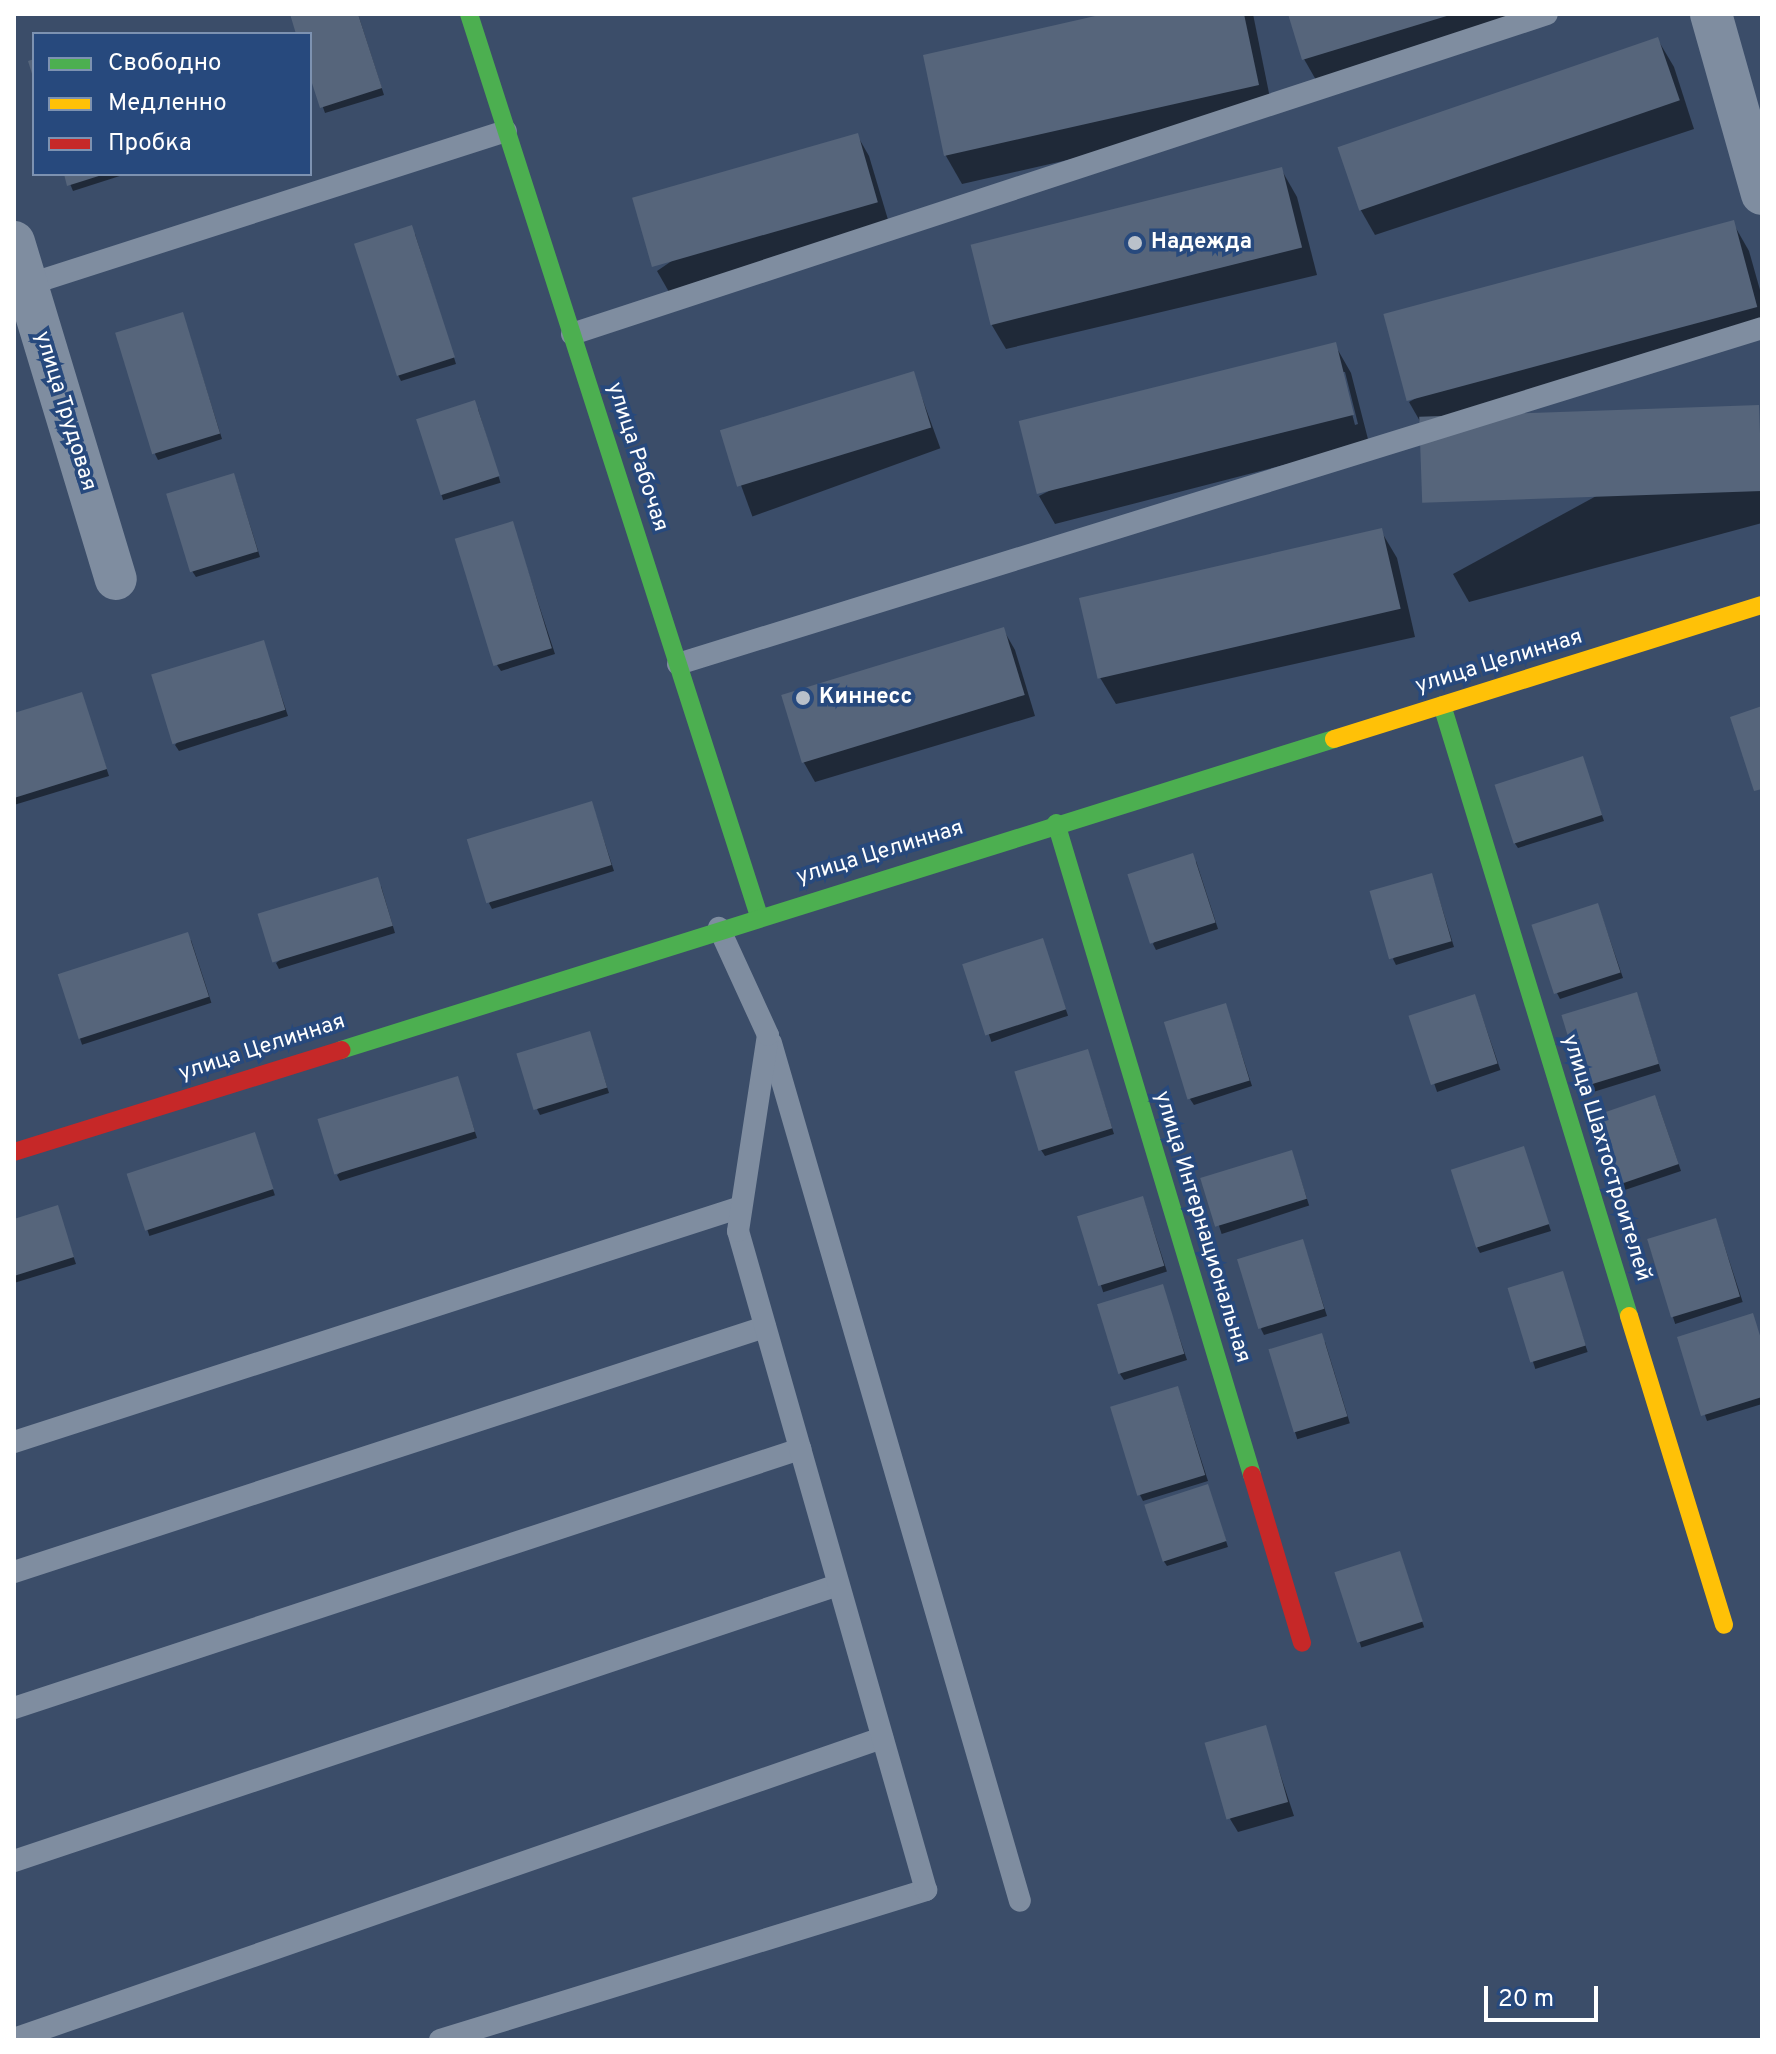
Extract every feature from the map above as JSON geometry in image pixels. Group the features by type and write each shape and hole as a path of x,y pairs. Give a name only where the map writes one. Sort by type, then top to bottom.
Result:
{"street":[{"name":"улица Рабочая","path":"469,14 759,916"},
{"path":"1711,14 1762,194"},
{"name":"улица Трудовая","path":"14,242 116,579"},
{"name":"улица Целинная","path":"14,1152 719,928 1762,605"},
{"name":"улица Шахтостроителей","path":"1442,705 1724,1625"},
{"name":"улица Интернациональная","path":"1056,823 1302,1643"}],"lane":[{"path":"572,334 1547,14"},
{"path":"27,285 506,131"},
{"path":"678,664 1762,328"},
{"path":"719,928 768,1035 1020,1901"},
{"path":"440,2040 926,1890 738,1231 768,1035"},
{"path":"14,1442 741,1207"},
{"path":"14,1572 765,1327"},
{"path":"14,1708 800,1449"},
{"path":"14,1861 838,1585"},
{"path":"14,2039 882,1738"}],"building":[{"path":"290,14 358,14 382,88 320,108 312,83 312,32 295,32"},
{"path":"1104,14 1244,14 1259,85 944,156 923,55"},
{"path":"1288,14 1450,14 1450,15 1302,60"},
{"path":"1658,37 1680,100 1359,211 1337,147"},
{"path":"858,133 878,202 652,267 632,198"},
{"path":"1282,167 1302,248 991,325 971,245"},
{"path":"64,176 99,176 67,186"},
{"path":"1734,220 1757,307 1407,401 1383,314"},
{"path":"412,225 455,357 397,376 354,244"},
{"path":"183,312 220,433 152,454 115,333"},
{"path":"1336,342 1354,415 1037,494 1019,421"},
{"path":"914,371 931,427 737,487 720,430"},
{"path":"475,400 500,476 441,495 416,419"},
{"path":"1759,405 1762,491 1422,503 1419,417"},
{"path":"234,473 258,551 190,572 166,494"},
{"path":"513,521 552,648 494,666 455,539"},
{"path":"1382,528 1401,609 1098,679 1079,598"},
{"path":"1004,627 1025,695 802,763 781,695"},
{"path":"264,640 285,710 172,744 151,674"},
{"path":"82,692 107,769 14,798 14,713"},
{"path":"1762,706 1762,789 1754,791 1730,717"},
{"path":"1583,756 1602,815 1514,844 1495,785"},
{"path":"592,801 612,865 486,903 467,839"},
{"path":"1193,853 1216,922 1150,944 1127,874"},
{"path":"1432,873 1452,941 1389,959 1370,891"},
{"path":"378,877 393,926 272,963 258,914"},
{"path":"1598,903 1621,972 1554,994 1531,925"},
{"path":"188,932 209,997 79,1039 58,974"},
{"path":"1043,938 1066,1009 985,1036 962,964"},
{"path":"1637,992 1659,1064 1583,1087 1561,1015"},
{"path":"1475,994 1498,1063 1431,1085 1408,1016"},
{"path":"1226,1003 1250,1080 1188,1099 1164,1022"},
{"path":"590,1031 607,1087 534,1110 516,1054"},
{"path":"1088,1049 1112,1128 1039,1151 1014,1072"},
{"path":"458,1076 475,1131 334,1174 317,1119"},
{"path":"1655,1095 1679,1164 1614,1186 1590,1117"},
{"path":"255,1132 274,1189 145,1231 127,1174"},
{"path":"1524,1146 1549,1224 1476,1248 1451,1170"},
{"path":"1292,1150 1307,1199 1215,1227 1200,1178"},
{"path":"1143,1196 1164,1266 1098,1286 1077,1216"},
{"path":"58,1205 74,1257 14,1276 14,1219"},
{"path":"1716,1218 1740,1296 1671,1317 1647,1239"},
{"path":"1303,1239 1324,1309 1258,1329 1237,1259"},
{"path":"1563,1271 1586,1346 1530,1363 1508,1288"},
{"path":"1163,1284 1184,1354 1118,1374 1097,1304"},
{"path":"1753,1313 1762,1342 1762,1397 1701,1416 1677,1337"},
{"path":"1322,1333 1347,1416 1294,1433 1268,1349"},
{"path":"1178,1386 1205,1475 1137,1496 1110,1407"},
{"path":"1208,1484 1227,1541 1163,1562 1144,1505"},
{"path":"1400,1551 1423,1621 1357,1643 1334,1572"},
{"path":"1266,1725 1288,1802 1227,1820 1204,1743"}],"traffic: fast":[{"path":"469,14 759,916"},
{"path":"1442,705 1629,1316"},
{"path":"341,1050 1334,739"},
{"path":"1056,823 1252,1475"}],"traffic: slow":[{"path":"1334,739 1762,605"},
{"path":"1629,1316 1724,1625"}],"traffic: jam":[{"path":"14,1152 341,1050"},
{"path":"1252,1475 1302,1643"}],"place":[{"name":"Надежда","path":"1135,243"},
{"name":"Киннесс","path":"803,698"}]}
